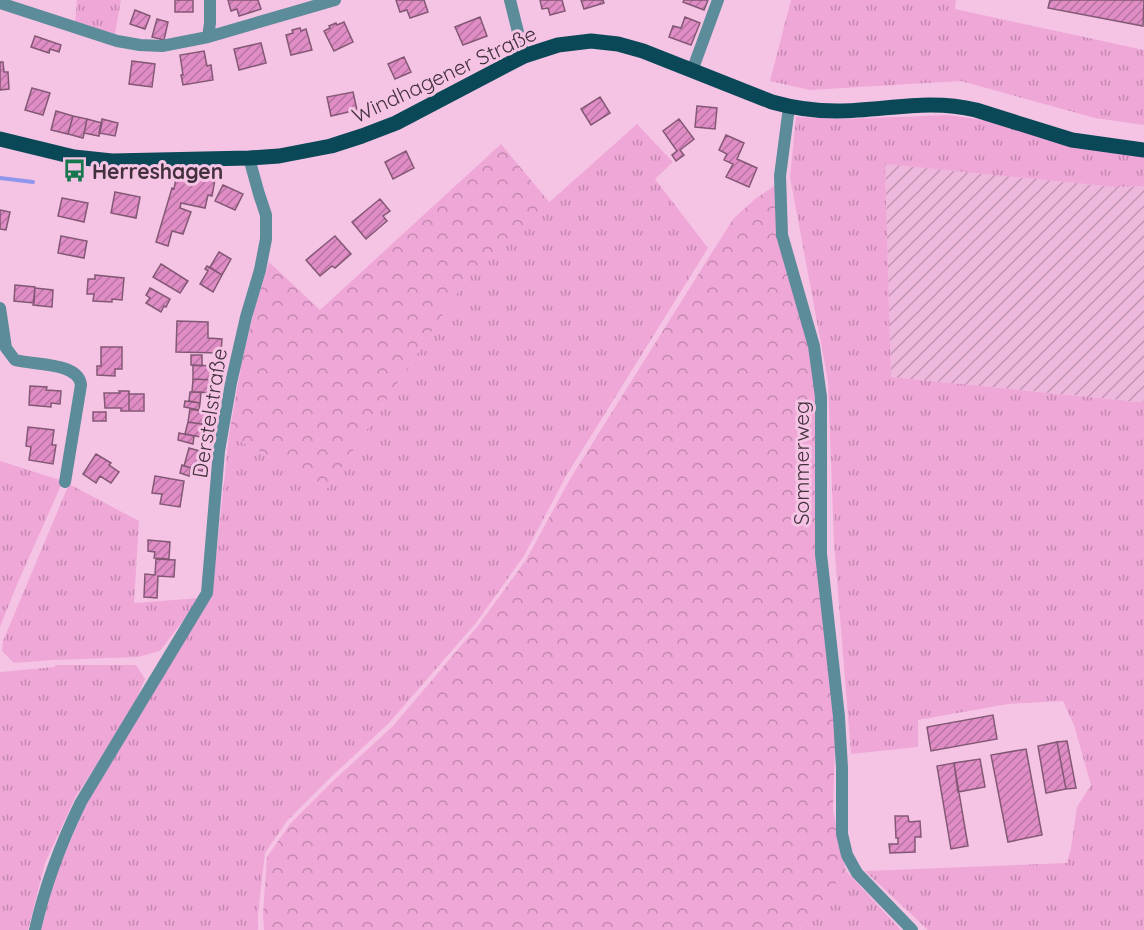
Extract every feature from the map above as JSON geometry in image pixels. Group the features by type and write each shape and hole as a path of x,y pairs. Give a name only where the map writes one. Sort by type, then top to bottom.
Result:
{"main road":[{"name":"Windhagener Straße","path":"0,139 74,157 112,161 279,156 308,151 362,136 396,123 524,56 558,45 591,41 618,44 643,51 772,102 789,106 837,111 943,104 963,107 1072,140 1144,150"}],"street":[{"path":"208,37 210,0"},
{"path":"0,3 117,41 162,46 208,37 335,0"},
{"path":"510,0 524,56"},
{"path":"692,71 718,0"},
{"name":"Sommerweg","path":"789,106 780,176 782,236 814,346 821,397 821,554 839,717 842,834 847,855 857,873 912,930"},
{"name":"Derstelstraße","path":"35,930 51,871 81,802 207,593 219,451 231,383 267,239 266,215 249,158"},
{"path":"0,308 6,348 15,360 64,368 74,373 80,380 65,482"}],"shaded area":[{"path":"885,164 1115,187 1144,186 1144,401 891,377"}],"green space":[{"path":"77,0 121,0 115,34 75,22"},
{"path":"791,0 956,0 955,9 1144,50 1144,125 1095,118 961,81 810,90 770,81"},
{"path":"948,115 984,120 1076,148 1144,156 1144,186 1115,187 885,164 891,377 1144,401 1144,930 928,930 865,871 1067,863 1077,807 1091,785 1074,725 1063,701 1008,704 918,720 918,747 851,754 834,543 828,381 790,177 796,117 843,119"},
{"path":"637,124 673,162 655,179 708,248 566,476 524,556 476,623 388,724 287,821 265,853 258,930 41,930 56,874 86,805 212,595 229,435 328,488 471,272"},
{"path":"501,144 550,203 471,272 328,488 229,435 242,361 269,262 320,310"},
{"path":"777,184 815,370 836,716 833,810 846,871 800,930 264,930 267,857 290,824 393,726 477,627 526,560 570,479 733,219 755,199"},
{"path":"0,461 63,481 0,627"},
{"path":"69,484 139,521 134,603 200,598 160,651 138,657 14,663 2,651 3,641"},
{"path":"55,665 136,665 145,679 132,709 75,798 45,863 28,930 0,930 0,672 55,667"},
{"path":"846,871 901,930 800,930"}],"building":[{"path":"175,0 193,0 193,12 175,12"},
{"path":"228,0 258,0 261,9 239,16 237,9 231,11"},
{"path":"396,0 424,0 428,12 410,18 407,10 400,12"},
{"path":"540,0 562,0 565,11 550,15 548,8 542,9"},
{"path":"581,0 603,0 604,3 584,9"},
{"path":"684,0 708,0 704,10 683,2"},
{"path":"1050,0 1144,0 1143,26 1048,8"},
{"path":"135,10 150,16 145,29 130,24"},
{"path":"480,17 487,36 463,45 455,27"},
{"path":"685,17 700,23 691,45 669,37 673,26 681,28"},
{"path":"157,19 168,22 164,40 152,37"},
{"path":"344,22 353,42 334,51 324,31 330,28 329,26"},
{"path":"300,28 301,31 306,29 312,50 291,55 286,35"},
{"path":"35,36 61,45 59,52 50,49 49,53 31,47"},
{"path":"261,43 266,63 239,70 234,49"},
{"path":"204,51 207,66 211,65 213,80 183,85 180,55"},
{"path":"404,57 411,72 395,79 388,64"},
{"path":"132,61 155,64 152,87 129,84"},
{"path":"0,62 3,62 4,72 8,72 9,89 0,90"},
{"path":"32,88 50,93 43,115 25,110"},
{"path":"353,92 357,110 331,116 327,97"},
{"path":"600,97 610,113 591,125 581,109"},
{"path":"697,106 717,108 715,129 695,127"},
{"path":"56,111 73,116 68,134 51,130"},
{"path":"73,116 87,119 83,138 68,134"},
{"path":"87,119 102,123 99,136 84,133"},
{"path":"102,119 118,123 115,136 99,133"},
{"path":"679,119 694,139 680,150 684,155 676,161 672,155 677,151 663,131"},
{"path":"726,135 744,143 737,159 757,168 749,187 726,177 733,164 724,160 727,154 719,150"},
{"path":"406,151 414,168 393,179 385,162"},
{"path":"188,171 216,174 212,196 208,195 205,208 181,203 180,208 191,212 183,234 172,231 168,246 156,242 177,174 187,176"},
{"path":"223,185 243,194 235,210 215,201"},
{"path":"115,192 140,197 136,218 111,213"},
{"path":"62,198 88,203 84,222 58,216"},
{"path":"380,199 390,211 383,216 387,221 366,239 352,222"},
{"path":"0,210 10,212 6,230 0,229"},
{"path":"61,236 87,241 84,258 58,253"},
{"path":"335,236 351,254 335,268 332,266 320,276 306,260"},
{"path":"219,252 231,259 222,275 210,267"},
{"path":"161,264 188,281 180,293 153,277"},
{"path":"207,266 222,275 213,292 200,284 208,271 205,269"},
{"path":"95,275 124,278 122,300 93,301 94,294 87,294 88,279 95,279"},
{"path":"15,285 35,287 34,303 14,301"},
{"path":"35,288 53,290 52,307 33,305"},
{"path":"150,288 170,299 161,312 146,303 150,298 146,295"},
{"path":"177,321 208,322 208,338 222,339 221,353 176,352"},
{"path":"101,347 122,347 122,369 115,369 115,376 97,375 97,366 101,366"},
{"path":"191,355 202,355 202,366 191,365"},
{"path":"193,365 214,366 213,380 193,379"},
{"path":"193,379 213,380 213,393 192,392"},
{"path":"30,386 61,391 60,404 51,403 51,407 29,405"},
{"path":"119,391 129,391 129,411 121,411 121,408 105,408 104,393 120,393"},
{"path":"190,392 201,392 200,403 189,401"},
{"path":"129,394 144,394 144,411 129,411"},
{"path":"185,401 200,403 199,410 184,407"},
{"path":"190,409 211,413 208,425 188,422"},
{"path":"93,412 106,412 106,421 93,421"},
{"path":"188,422 208,425 206,438 185,434"},
{"path":"28,427 54,430 52,445 56,445 53,464 29,460 31,447 26,446"},
{"path":"179,433 194,436 193,444 178,440"},
{"path":"189,448 207,453 202,471 184,466"},
{"path":"96,454 111,463 109,465 119,472 111,483 100,476 96,483 83,474"},
{"path":"182,465 191,468 189,476 180,473"},
{"path":"155,476 184,481 180,507 160,504 162,494 152,493"},
{"path":"148,540 170,542 169,559 154,558 155,552 148,551"},
{"path":"156,559 175,560 174,577 158,576 157,598 144,597 145,574 155,575"},
{"path":"993,715 997,739 931,751 927,727"},
{"path":"1067,741 1076,788 1066,789 1057,742"},
{"path":"1057,742 1066,789 1046,793 1038,746"},
{"path":"1026,749 1042,835 1008,842 991,755"},
{"path":"980,759 985,787 958,792 954,763"},
{"path":"954,763 968,846 951,849 937,766"},
{"path":"895,816 908,816 909,822 920,821 921,837 915,837 915,852 890,853 889,844 898,844"}],"waterway":[{"path":"0,178 33,182"}],"place":[{"name":"Herreshagen","path":"74,171"}]}
